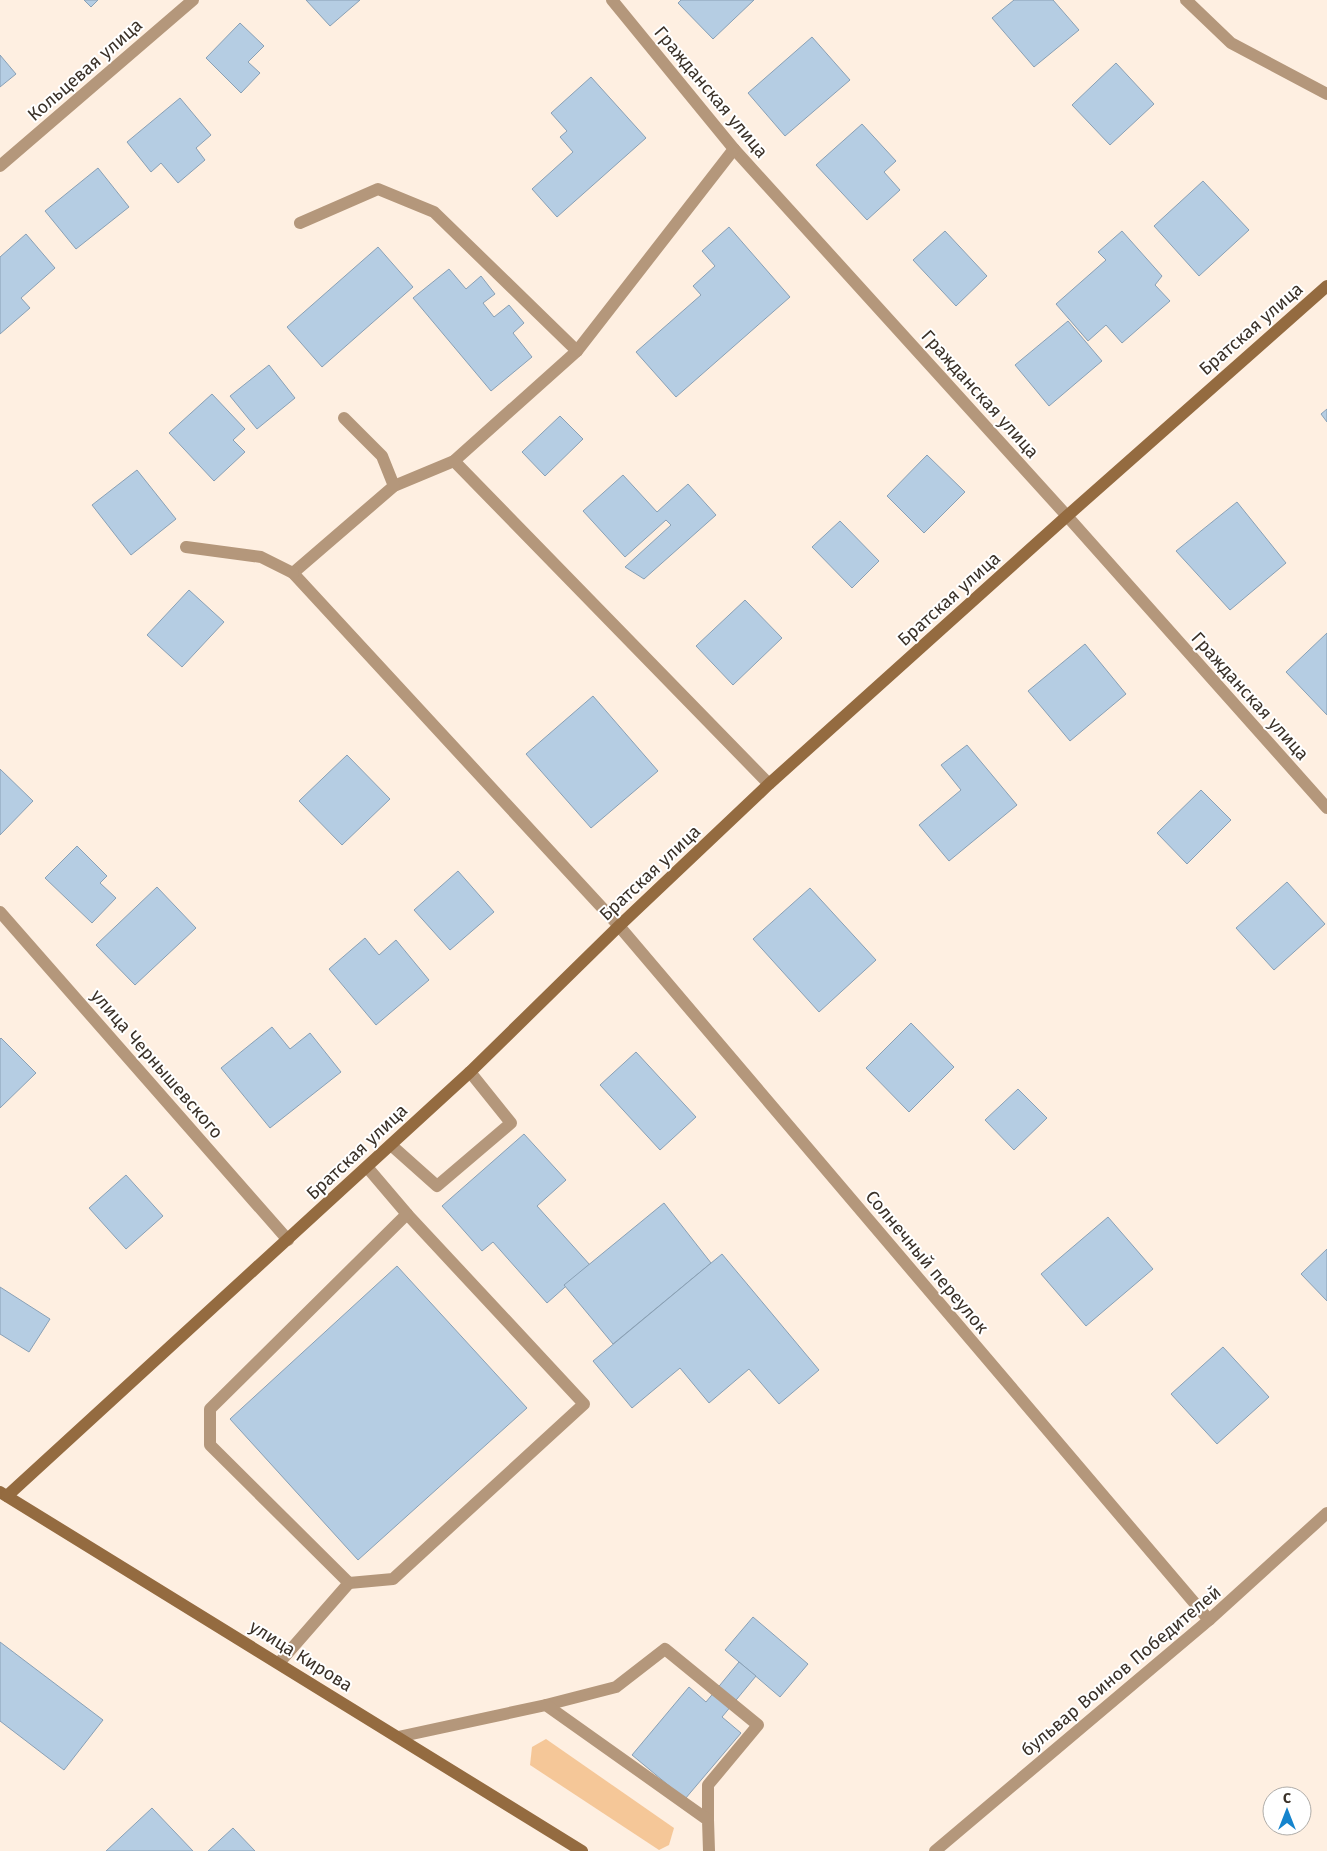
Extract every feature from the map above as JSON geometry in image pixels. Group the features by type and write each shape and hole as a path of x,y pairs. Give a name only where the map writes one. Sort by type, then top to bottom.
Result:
{"main road":[{"name":"Братская улица","path":"2,1497 288,1240 470,1072 619,926 769,784 1067,516 1327,286"},
{"name":"улица Кирова","path":"2,1497 279,1663 582,1851"}],"street":[{"name":"Кольцевая улица","path":"0,166 193,0"},
{"name":"Гражданская улица","path":"612,0 734,149 1067,516 1327,808"},
{"path":"1186,0 1231,42 1327,94"},
{"path":"186,546 261,558 293,573 394,486 454,461 577,351 734,149"},
{"path":"300,223 378,189 434,212 577,351"},
{"path":"344,418 382,456 394,486"},
{"path":"454,461 769,784"},
{"name":"Солнечный переулок","path":"293,573 619,926 1209,1620"},
{"name":"улица Чернышевского","path":"0,912 288,1240"},
{"path":"391,1145 437,1186 510,1123 470,1072"},
{"path":"279,1663 349,1583 393,1579 584,1404 407,1214 367,1167"},
{"path":"349,1583 210,1445 210,1409 407,1214"},
{"name":"бульвар Воинов Победителей","path":"935,1851 1209,1620 1327,1513"},
{"path":"398,1737 546,1705 616,1687 665,1649 758,1725 708,1785 709,1851"},
{"path":"546,1705 708,1820"}],"shaded area":[{"path":"546,1739 674,1828 669,1845 659,1850 530,1765 532,1747"}],"building":[{"path":"84,0 98,0 91,7"},
{"path":"306,0 360,0 330,26"},
{"path":"681,0 754,0 713,39 678,3"},
{"path":"1014,0 1053,0 1079,30 1034,67 992,18"},
{"path":"240,23 264,46 248,62 260,73 241,93 206,58"},
{"path":"812,37 850,80 785,136 748,93"},
{"path":"0,55 16,74 0,87"},
{"path":"1116,63 1154,104 1110,145 1072,105"},
{"path":"591,77 646,138 557,217 532,189 573,152 560,137 567,131 551,113"},
{"path":"180,98 211,135 196,148 205,160 178,183 161,163 151,172 127,142"},
{"path":"862,124 896,161 884,172 900,190 867,220 816,165"},
{"path":"98,168 129,207 76,249 45,211"},
{"path":"1203,181 1249,230 1199,276 1154,226"},
{"path":"729,227 790,297 676,397 636,352 701,295 693,286 715,266 702,251"},
{"path":"945,231 987,276 956,306 913,260"},
{"path":"1122,231 1162,276 1155,285 1170,301 1122,343 1106,325 1088,341 1056,304 1106,260 1098,252"},
{"path":"26,234 55,268 21,298 30,308 0,334 0,257"},
{"path":"378,247 413,287 322,367 287,327"},
{"path":"449,269 466,289 481,276 495,294 483,303 494,317 509,305 524,323 513,333 532,357 491,391 413,298"},
{"path":"1068,321 1102,361 1049,406 1015,365"},
{"path":"269,365 295,398 257,429 230,396"},
{"path":"212,394 245,429 233,440 245,452 214,481 169,433"},
{"path":"1327,409 1327,422 1321,414"},
{"path":"560,416 583,439 545,476 522,452"},
{"path":"927,455 965,492 924,533 887,496"},
{"path":"137,470 176,519 131,555 92,505"},
{"path":"623,475 657,512 688,484 716,515 644,579 625,567 671,525 666,520 625,557 583,511"},
{"path":"1237,502 1286,563 1230,610 1176,551"},
{"path":"840,521 879,561 852,588 812,547"},
{"path":"189,590 224,622 182,667 147,635"},
{"path":"745,600 782,638 733,685 696,646"},
{"path":"1327,633 1327,715 1286,672"},
{"path":"1085,644 1126,694 1070,741 1028,691"},
{"path":"593,696 658,771 591,828 526,754"},
{"path":"967,745 1017,805 949,861 919,825 961,790 941,765"},
{"path":"347,755 390,799 342,845 299,801"},
{"path":"0,769 33,801 0,835"},
{"path":"1201,790 1231,820 1187,864 1157,833"},
{"path":"77,846 107,876 100,883 116,898 92,923 45,878"},
{"path":"458,871 494,912 450,950 414,910"},
{"path":"1287,882 1325,924 1274,970 1236,928"},
{"path":"157,887 196,928 135,985 96,945"},
{"path":"810,888 876,960 819,1012 753,939"},
{"path":"365,938 379,955 396,940 429,980 376,1025 329,969"},
{"path":"911,1023 954,1067 909,1112 866,1068"},
{"path":"272,1027 290,1049 310,1033 341,1072 270,1128 221,1068"},
{"path":"0,1039 36,1073 0,1108"},
{"path":"636,1052 696,1117 660,1150 600,1085"},
{"path":"1018,1089 1047,1118 1014,1150 985,1120"},
{"path":"524,1134 566,1180 537,1206 590,1265 547,1303 493,1242 482,1251 442,1206"},
{"path":"126,1175 163,1216 126,1249 89,1208"},
{"path":"664,1203 711,1263 613,1344 564,1285"},
{"path":"1108,1217 1153,1269 1086,1326 1041,1274"},
{"path":"1327,1249 1327,1301 1301,1274"},
{"path":"722,1254 819,1370 779,1404 749,1369 709,1403 680,1368 632,1408 593,1361"},
{"path":"397,1266 527,1408 358,1560 230,1419"},
{"path":"0,1287 50,1319 29,1352 0,1334"},
{"path":"1223,1347 1269,1397 1217,1444 1171,1394"},
{"path":"753,1617 808,1664 780,1697 725,1650"},
{"path":"0,1642 103,1720 64,1770 0,1721"},
{"path":"739,1662 756,1676 722,1717 741,1733 685,1799 632,1755 689,1687 706,1702"},
{"path":"152,1808 193,1851 106,1851"},
{"path":"233,1828 255,1851 208,1851"}]}
